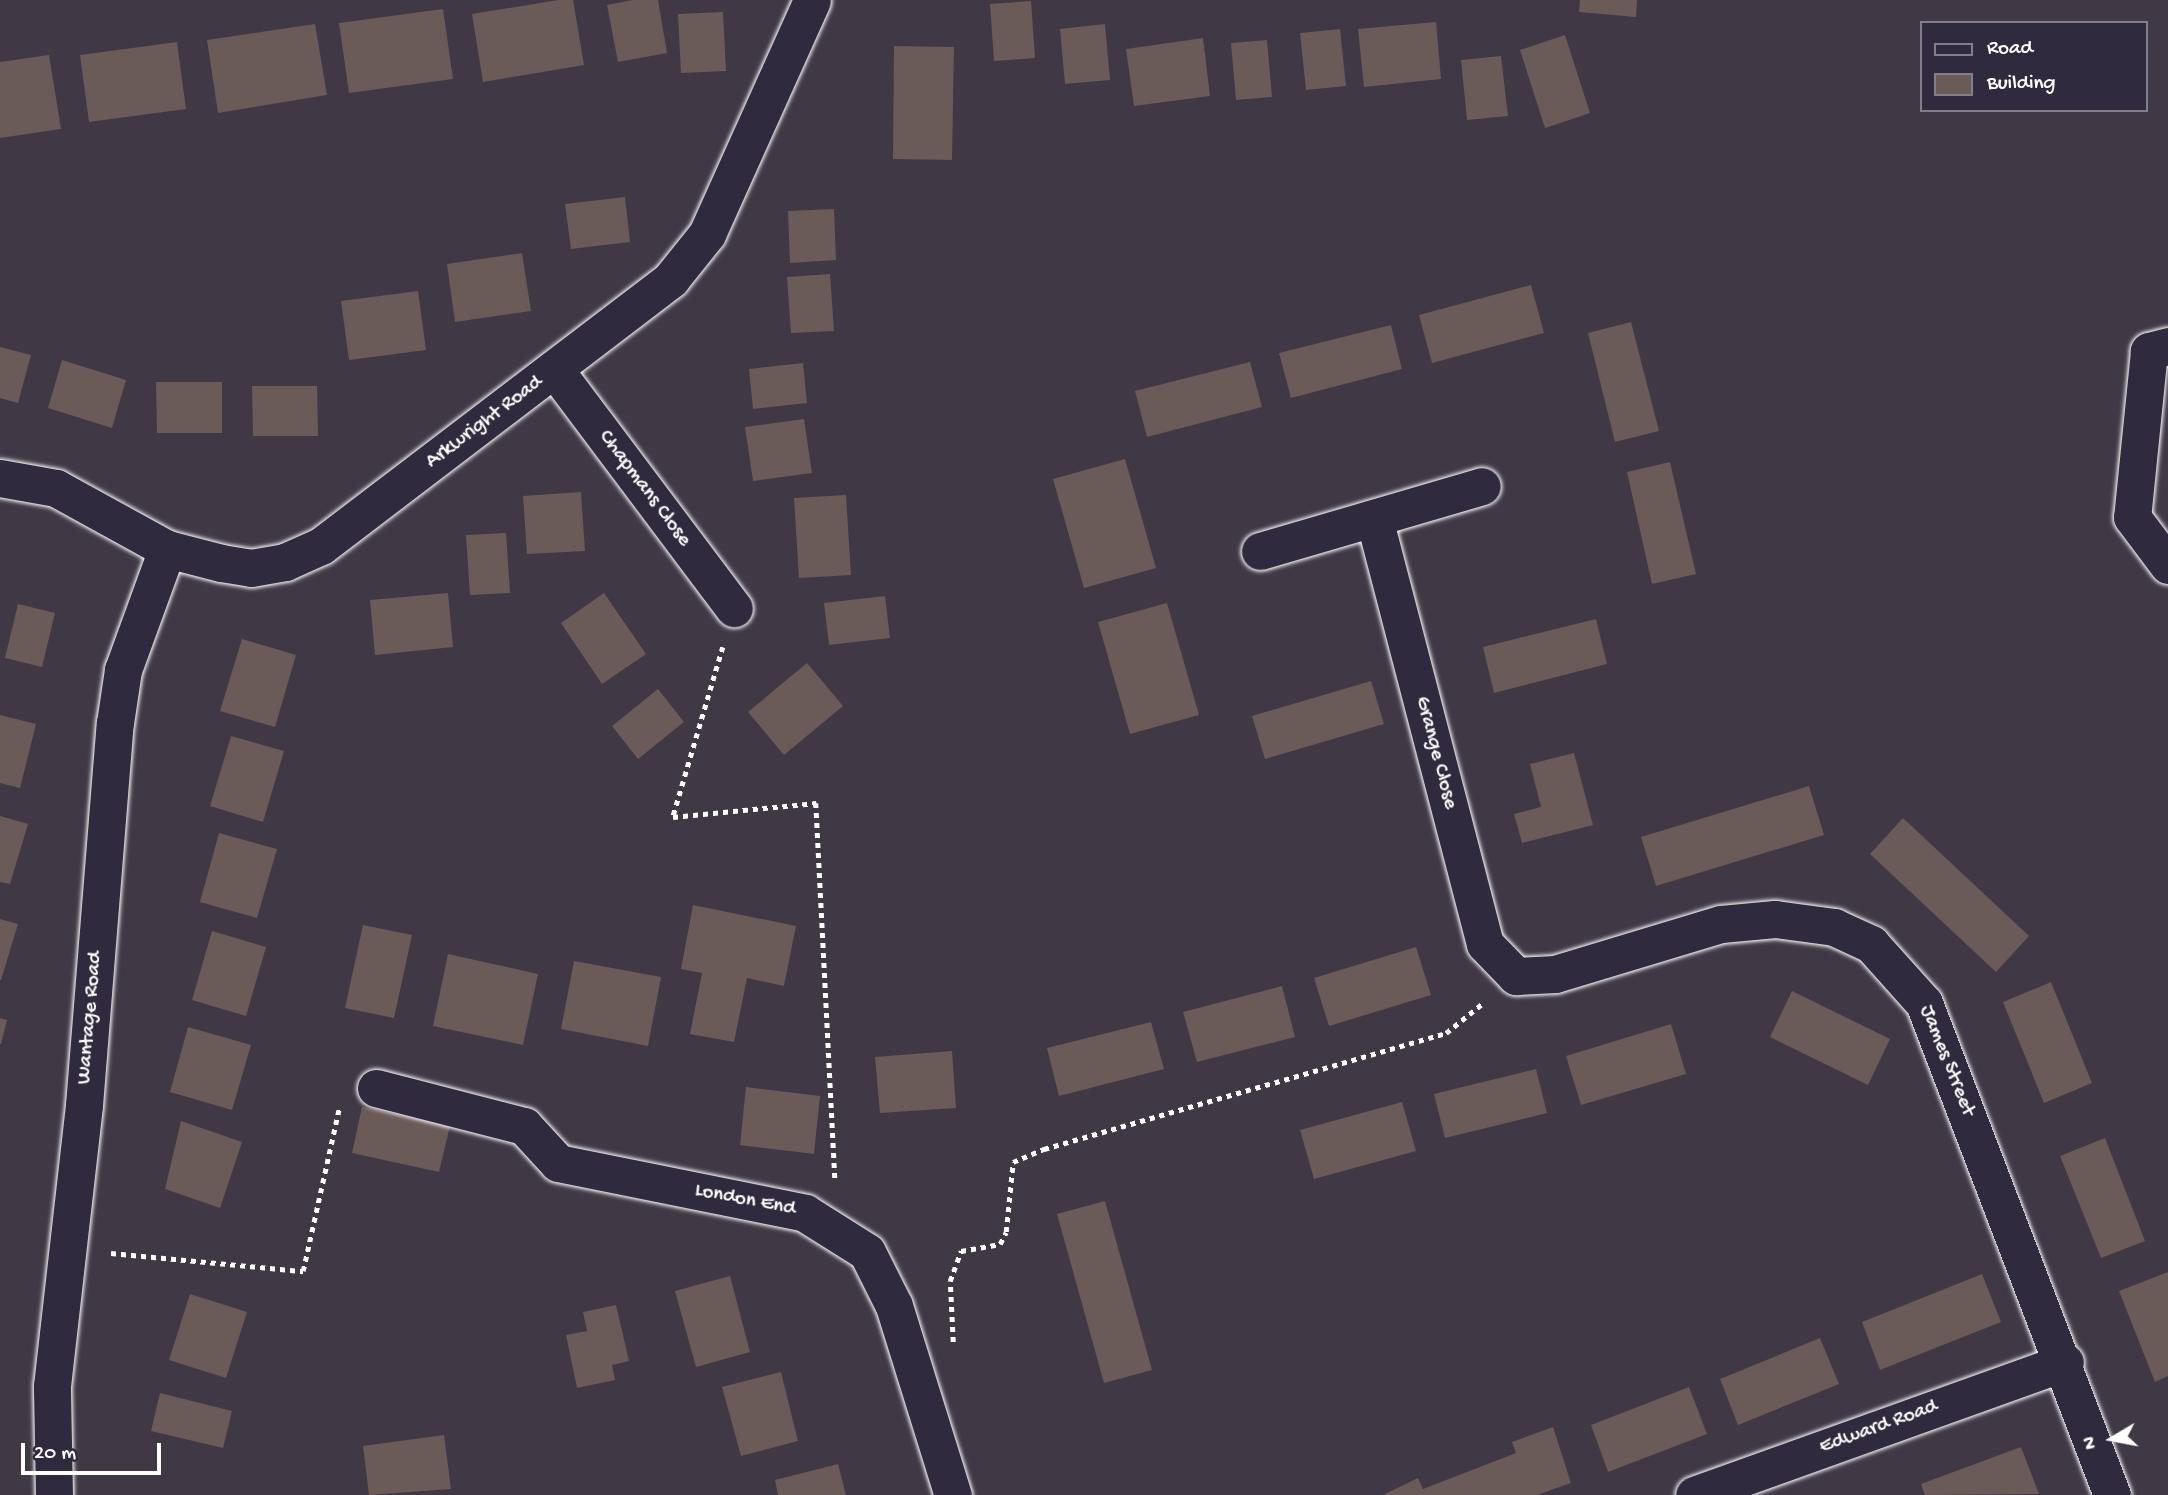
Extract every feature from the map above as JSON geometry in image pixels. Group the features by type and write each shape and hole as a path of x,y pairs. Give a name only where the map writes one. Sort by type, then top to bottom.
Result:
{"street":[{"name":"Arkwright Road","path":"0,478 57,488 167,549 251,568 285,562 321,546 671,279 707,234 812,0"},
{"path":"2168,346 2149,351 2132,517 2168,565"},
{"name":"Chapmans Close","path":"555,370 734,608"},
{"path":"1260,551 1482,486"},
{"name":"Grange Close","path":"1374,519 1485,944 1516,976"},
{"name":"Wantage Road","path":"54,1495 52,1386 68,1249 115,723 123,670 167,549"},
{"name":"James Street","path":"1516,976 1555,974 1734,923 1775,919 1834,927 1871,944 1924,1003 2064,1362 2112,1495"},
{"name":"London End","path":"376,1088 524,1126 558,1163 806,1213 867,1252 894,1306 953,1495"},
{"name":"Edward Road","path":"1694,1495 2064,1362"}],"path":[{"path":"734,608 673,817 816,803 837,1233"},
{"path":"919,1389 946,1373 953,1344 950,1281 961,1251 1000,1244 1006,1231 1013,1162 1044,1149 1446,1033 1516,976"},
{"path":"68,1249 303,1271 343,1089 376,1088"}],"building":[{"path":"573,0 584,65 483,82 472,14"},
{"path":"632,0 658,0 667,53 618,62 607,5"},
{"path":"1580,0 1637,0 1636,17 1579,12"},
{"path":"1031,1 1035,58 994,61 990,4"},
{"path":"443,9 453,79 349,93 339,23"},
{"path":"723,12 726,71 681,73 678,14"},
{"path":"1436,22 1441,79 1364,87 1358,29"},
{"path":"315,24 327,95 218,113 207,40"},
{"path":"1105,24 1110,80 1065,84 1060,29"},
{"path":"1340,29 1346,86 1306,90 1300,33"},
{"path":"1565,35 1590,113 1545,128 1520,50"},
{"path":"1203,38 1210,96 1134,106 1126,49"},
{"path":"1267,40 1272,97 1236,100 1231,43"},
{"path":"177,42 186,109 89,122 80,55"},
{"path":"894,46 954,47 952,160 893,159"},
{"path":"49,55 61,129 0,138 0,62"},
{"path":"1501,56 1508,116 1467,120 1461,60"},
{"path":"625,197 630,242 571,249 565,204"},
{"path":"834,209 836,260 790,263 788,211"},
{"path":"522,253 531,311 455,322 447,264"},
{"path":"830,274 834,331 791,333 787,277"},
{"path":"1531,285 1544,333 1432,363 1419,315"},
{"path":"418,291 426,350 349,360 341,301"},
{"path":"1631,322 1659,431 1615,442 1588,333"},
{"path":"1391,325 1402,369 1291,398 1279,353"},
{"path":"0,347 31,355 18,403 0,398"},
{"path":"62,360 126,380 112,428 48,408"},
{"path":"1250,362 1262,407 1147,437 1135,391"},
{"path":"803,363 807,403 753,409 749,369"},
{"path":"156,382 222,382 222,433 157,433"},
{"path":"252,386 317,386 318,436 253,436"},
{"path":"804,419 812,473 753,481 745,427"},
{"path":"1125,459 1156,568 1084,588 1053,479"},
{"path":"1670,462 1696,574 1652,584 1627,472"},
{"path":"581,492 585,551 527,554 523,496"},
{"path":"846,495 851,575 799,578 794,498"},
{"path":"506,533 510,593 470,595 466,535"},
{"path":"448,593 453,647 375,655 370,600"},
{"path":"604,593 646,654 602,684 561,623"},
{"path":"885,596 890,638 829,645 824,603"},
{"path":"1167,603 1199,715 1130,734 1098,622"},
{"path":"18,604 55,613 42,667 5,658"},
{"path":"1596,619 1607,664 1494,693 1483,647"},
{"path":"242,639 296,655 275,727 220,711"},
{"path":"807,663 843,706 784,755 748,712"},
{"path":"1371,681 1384,724 1265,759 1252,716"},
{"path":"658,689 684,722 638,759 612,726"},
{"path":"0,715 36,724 20,788 0,783"},
{"path":"231,736 284,751 263,822 210,806"},
{"path":"1574,753 1593,825 1522,843 1514,814 1541,807 1530,764"},
{"path":"1809,786 1824,835 1656,886 1641,837"},
{"path":"0,816 28,824 10,884 0,882"},
{"path":"1903,818 2029,936 1996,972 1870,854"},
{"path":"219,833 277,849 257,918 200,902"},
{"path":"693,905 796,926 784,986 747,978 734,1042 690,1034 702,973 681,969"},
{"path":"0,919 18,924 1,980 0,980"},
{"path":"363,925 412,935 394,1018 345,1008"},
{"path":"212,931 266,947 246,1016 192,1000"},
{"path":"1416,947 1431,995 1329,1026 1314,978"},
{"path":"448,954 538,974 523,1045 433,1026"},
{"path":"574,961 661,977 648,1046 561,1029"},
{"path":"2051,982 2092,1083 2044,1103 2003,1002"},
{"path":"1282,986 1295,1037 1197,1062 1183,1012"},
{"path":"1792,991 1890,1039 1868,1085 1770,1037"},
{"path":"0,1018 7,1020 1,1044 0,1044"},
{"path":"1151,1022 1164,1069 1059,1096 1047,1048"},
{"path":"1671,1024 1686,1074 1581,1105 1566,1056"},
{"path":"188,1027 251,1045 232,1110 170,1092"},
{"path":"952,1051 956,1108 880,1113 875,1057"},
{"path":"1536,1069 1547,1113 1445,1138 1434,1094"},
{"path":"746,1087 820,1096 814,1154 740,1145"},
{"path":"1402,1102 1416,1151 1314,1179 1300,1130"},
{"path":"362,1107 450,1126 439,1172 352,1153"},
{"path":"181,1121 242,1142 220,1208 165,1189"},
{"path":"2105,1138 2145,1241 2101,1258 2060,1156"},
{"path":"1105,1201 1152,1370 1104,1383 1057,1214"},
{"path":"2168,1272 2168,1376 2155,1382 2119,1291"},
{"path":"1982,1274 2001,1322 1880,1370 1862,1322"},
{"path":"730,1276 750,1352 696,1367 675,1291"},
{"path":"190,1294 247,1312 226,1378 169,1360"},
{"path":"616,1305 629,1361 612,1365 615,1380 577,1388 566,1335 587,1331 583,1312"},
{"path":"1820,1338 1839,1384 1738,1425 1720,1379"},
{"path":"781,1372 798,1441 741,1456 722,1387"},
{"path":"1689,1387 1707,1434 1608,1472 1591,1425"},
{"path":"160,1393 232,1411 223,1448 151,1431"},
{"path":"1553,1427 1571,1483 1537,1495 1383,1495 1418,1478 1423,1489 1516,1453 1512,1442"},
{"path":"444,1435 451,1489 369,1495 363,1446"},
{"path":"2021,1447 2039,1494 1925,1495 1921,1484"},
{"path":"838,1464 846,1495 778,1495 775,1480"}]}
